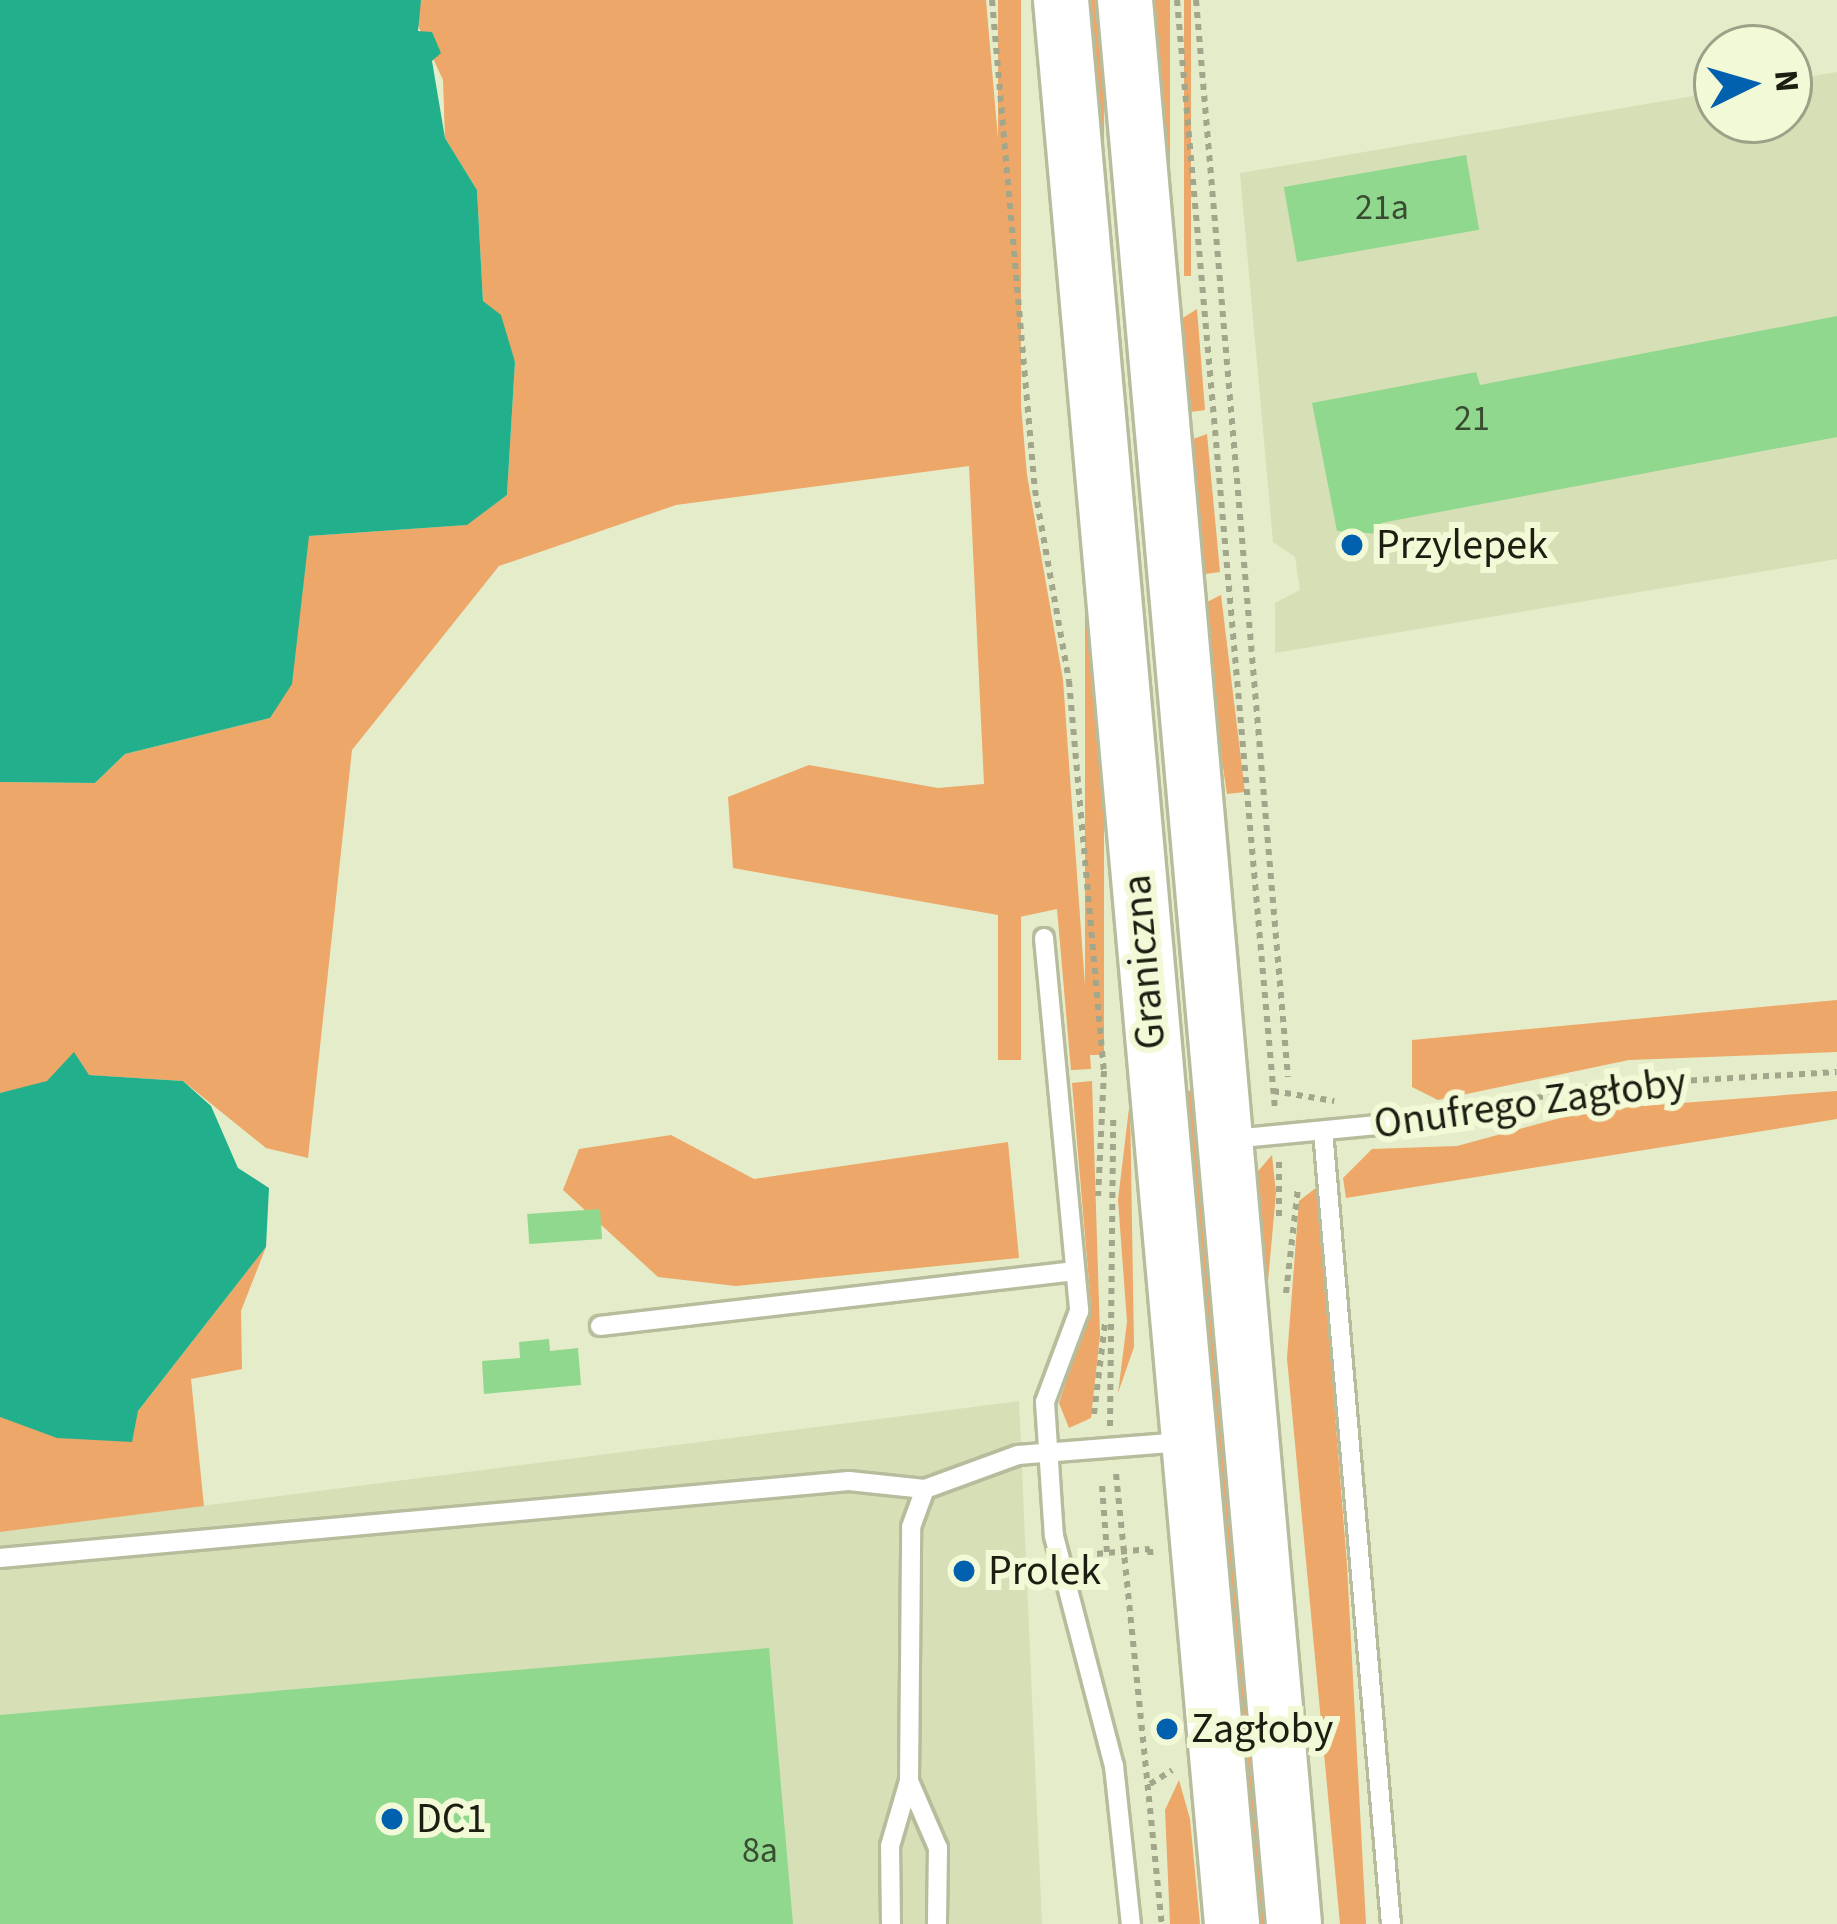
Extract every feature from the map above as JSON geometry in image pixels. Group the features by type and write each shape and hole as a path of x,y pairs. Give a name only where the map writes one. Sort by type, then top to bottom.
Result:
{"main road":[{"name":"Graniczna","path":"1061,0 1185,1442 1232,1924"},
{"name":"Graniczna","path":"1125,0 1294,1924"}],"lane":[{"path":"1044,938 1079,1312 1045,1402 1054,1536 1114,1766 1131,1924"},
{"name":"Onufrego Zagłoby","path":"1224,1140 1278,1142 1322,1131 1407,1122"},
{"path":"1322,1131 1391,1924"},
{"path":"600,1326 1075,1271"},
{"path":"0,1558 849,1481 925,1489 1047,1453 1185,1442"},
{"path":"891,1924 890,1846 909,1781 910,1527 925,1489"},
{"path":"909,1781 938,1848 937,1924"}],"path":[{"path":"992,0 1035,490 1069,681 1104,1071"},
{"path":"1177,0 1278,1142"},
{"path":"1196,0 1273,925 1277,1043 1288,1078"},
{"name":"Onufrego Zagłoby","path":"1407,1122 1595,1086 1837,1072"},
{"path":"1120,1095 1113,1447 1162,1924"},
{"path":"1102,1486 1107,1553"},
{"path":"1150,1784 1178,1764"}],"shaded area":[{"path":"0,0 421,0 418,31 432,32 441,53 432,61 445,138 477,190 483,301 501,315 515,362 507,495 467,525 309,536 292,684 270,718 125,754 95,783 0,782"},
{"path":"421,0 986,0 1027,475 1063,680 1091,1069 1071,1070 1057,909 1015,918 733,868 728,797 809,765 938,788 984,784 969,466 676,505 499,566 352,750 308,1158 266,1148 183,1081 88,1075 0,1093 0,782 95,783 125,754 270,718 308,536 466,525 507,495 515,362 483,301 477,190 445,138 443,80 415,19"},
{"path":"998,0 1021,0 1021,1060 998,1060"},
{"path":"1085,0 1104,0 1104,1055 1085,1055"},
{"path":"1148,0 1170,0 1170,265 1148,265"},
{"path":"1184,0 1191,0 1191,276 1184,276"},
{"path":"1837,72 1837,559 1275,653 1275,603 1300,590 1295,557 1273,542 1240,173 1693,96 1693,144 1813,144 1813,76"},
{"path":"1197,309 1205,410 1191,412 1175,323"},
{"path":"1207,434 1220,572 1205,574 1195,567 1185,442"},
{"path":"1221,595 1245,792 1227,794 1199,606"},
{"path":"1837,1000 1837,1052 1629,1060 1438,1100 1412,1087 1412,1040"},
{"path":"74,1052 89,1075 183,1081 211,1106 238,1168 269,1188 266,1247 138,1411 132,1442 57,1438 0,1417 0,1093 47,1081"},
{"path":"1092,1081 1100,1335 1091,1418 1069,1428 1059,1403 1091,1306 1072,1083"},
{"path":"1197,1090 1270,1924 1250,1924 1177,1092"},
{"path":"1837,1091 1837,1119 1346,1198 1343,1178 1372,1149 1457,1146 1590,1110"},
{"path":"1130,1100 1134,1347 1118,1393 1127,1322 1118,1200"},
{"path":"671,1135 754,1179 1008,1142 1019,1258 736,1286 658,1277 563,1190 579,1149"},
{"path":"1272,1155 1276,1193 1262,1347 1252,1178"},
{"path":"1317,1187 1347,1565 1366,1924 1340,1924 1287,1358 1299,1201"},
{"path":"266,1247 241,1311 242,1369 191,1379 204,1506 0,1532 0,1417 138,1411"},
{"path":"1019,1401 1042,1924 0,1924 0,1532"},
{"path":"1179,1780 1190,1819 1200,1924 1170,1924 1165,1810"}],"building":[{"path":"1466,155 1479,230 1297,262 1284,187"},
{"path":"1837,316 1837,437 1381,523 1382,534 1337,531 1312,403 1476,372 1480,385"},
{"path":"600,1209 602,1239 529,1244 527,1214"},
{"path":"549,1339 550,1351 578,1348 581,1385 484,1394 482,1361 520,1358 519,1342"},
{"name":"DC1","path":"769,1648 793,1924 0,1924 0,1715"}],"place":[{"name":"Przylepek","path":"1352,545"},
{"name":"Prolek","path":"964,1571"},
{"name":"Zagłoby","path":"1167,1729"},
{"name":"DC1","path":"392,1819"}]}
